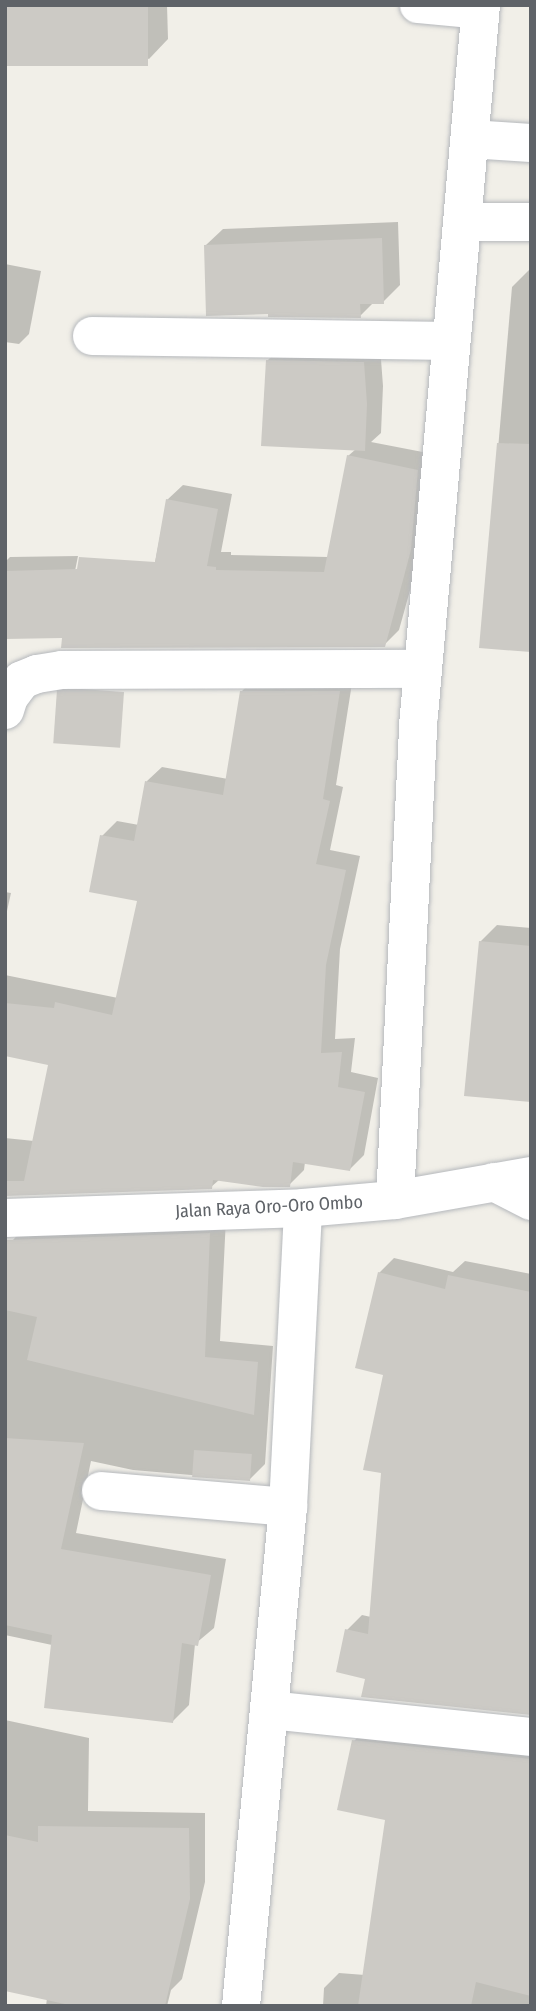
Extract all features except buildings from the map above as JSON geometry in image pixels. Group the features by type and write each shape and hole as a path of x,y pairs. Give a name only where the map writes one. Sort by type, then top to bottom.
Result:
{"street":[{"path":"395,1200 423,669 481,8"},
{"path":"470,139 531,144"},
{"path":"464,222 531,222"},
{"path":"92,336 451,341"},
{"path":"5,710 9,697 22,680 37,674 62,670 423,669"},
{"path":"513,1179 531,1201"},
{"name":"Jalan Raya Oro-Oro Ombo","path":"5,1218 303,1208 395,1200 513,1179"},
{"path":"241,2006 288,1507 303,1208"},
{"path":"101,1491 288,1507"},
{"path":"270,1710 531,1738"}],"lane":[{"path":"417,5 481,8"}]}
